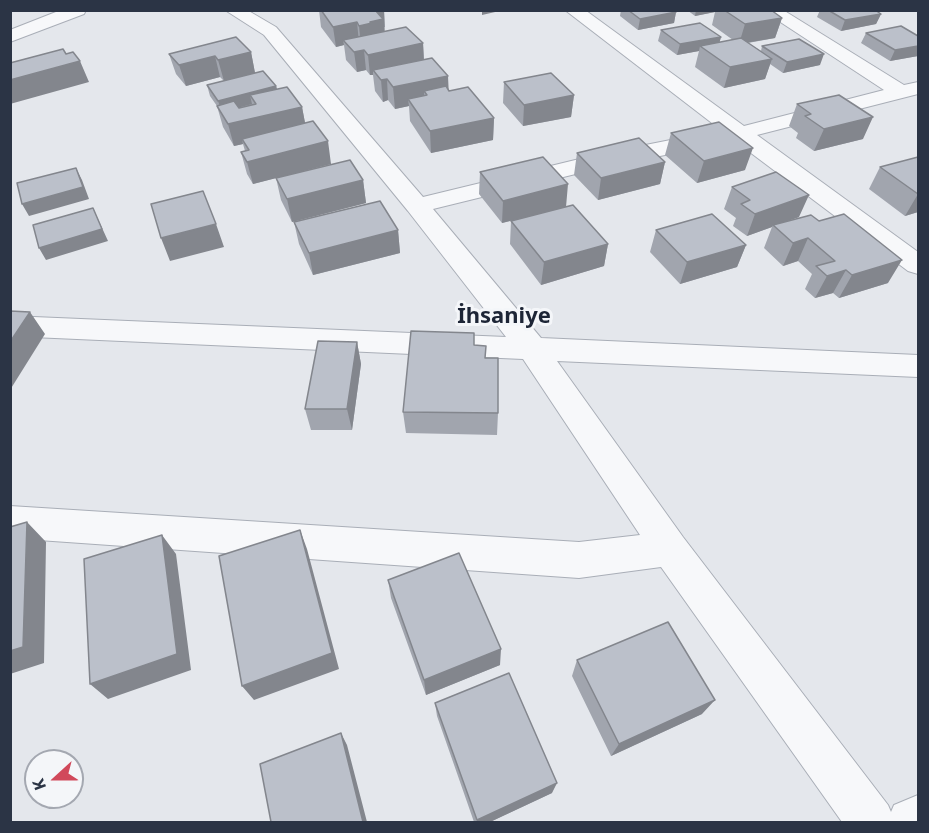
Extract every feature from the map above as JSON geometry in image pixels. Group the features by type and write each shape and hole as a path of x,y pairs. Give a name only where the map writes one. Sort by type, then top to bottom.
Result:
{"street":[{"path":"10,37 78,10"},
{"path":"573,10 918,265"},
{"path":"770,10 910,90"},
{"path":"252,14 270,31 417,206 533,350 670,549 871,822"},
{"path":"417,206 600,161 741,133 910,90"},
{"path":"10,326 918,366"},
{"path":"10,522 579,560 670,549"},
{"path":"911,822 918,819"}],"building":[{"path":"321,10 375,10 383,19 359,26 357,22 333,27"},
{"path":"628,10 674,10 676,12 640,19"},
{"path":"724,10 771,10 782,18 745,24"},
{"path":"828,10 875,10 881,14 845,20"},
{"path":"700,23 721,37 680,44 661,30"},
{"path":"901,26 918,36 918,46 895,50 866,33"},
{"path":"406,27 423,43 368,55 364,50 354,52 343,40"},
{"path":"236,37 251,52 218,60 215,56 179,65 169,54"},
{"path":"741,38 772,59 730,67 700,46"},
{"path":"799,39 824,54 787,62 762,46"},
{"path":"63,49 66,54 73,52 80,61 10,80 10,63"},
{"path":"432,58 448,76 393,87 387,79 381,80 373,70"},
{"path":"263,71 276,86 218,101 207,85"},
{"path":"551,73 574,95 524,105 504,82"},
{"path":"446,86 449,91 468,87 494,118 430,131 408,99 427,95 424,91"},
{"path":"287,87 302,107 228,124 217,106 234,101 239,108 256,104 250,95"},
{"path":"839,95 873,117 824,129 805,116 811,114 797,104"},
{"path":"313,121 328,141 247,162 241,152 249,150 242,139"},
{"path":"719,122 753,148 704,161 671,133"},
{"path":"639,138 665,162 601,178 577,153"},
{"path":"543,157 568,184 503,201 480,172"},
{"path":"918,157 918,194 880,167"},
{"path":"350,160 363,180 287,199 276,178"},
{"path":"76,168 83,187 22,204 17,183"},
{"path":"776,172 809,195 755,214 741,204 750,200 732,187"},
{"path":"203,191 216,224 161,238 151,204"},
{"path":"380,201 398,230 309,253 294,222"},
{"path":"573,205 608,244 544,262 511,221"},
{"path":"93,208 102,229 39,248 33,225"},
{"path":"712,214 746,245 687,262 656,230"},
{"path":"844,214 902,260 852,275 846,270 827,276 816,266 835,261 808,238 793,243 773,225 811,215 819,221"},
{"path":"10,311 30,312 10,342"},
{"path":"411,331 474,333 474,345 486,346 485,358 498,358 498,413 403,412"},
{"path":"318,341 357,342 347,409 305,409"},
{"path":"27,522 23,647 10,651 10,527"},
{"path":"300,530 332,653 242,686 219,556"},
{"path":"162,535 177,654 90,684 84,559"},
{"path":"459,553 501,649 424,680 388,580"},
{"path":"668,622 715,700 619,744 577,660"},
{"path":"509,673 557,783 477,820 435,703"},
{"path":"341,733 363,822 271,822 260,764"}],"district":[{"name":"İhsaniye","path":"504,317"}]}
